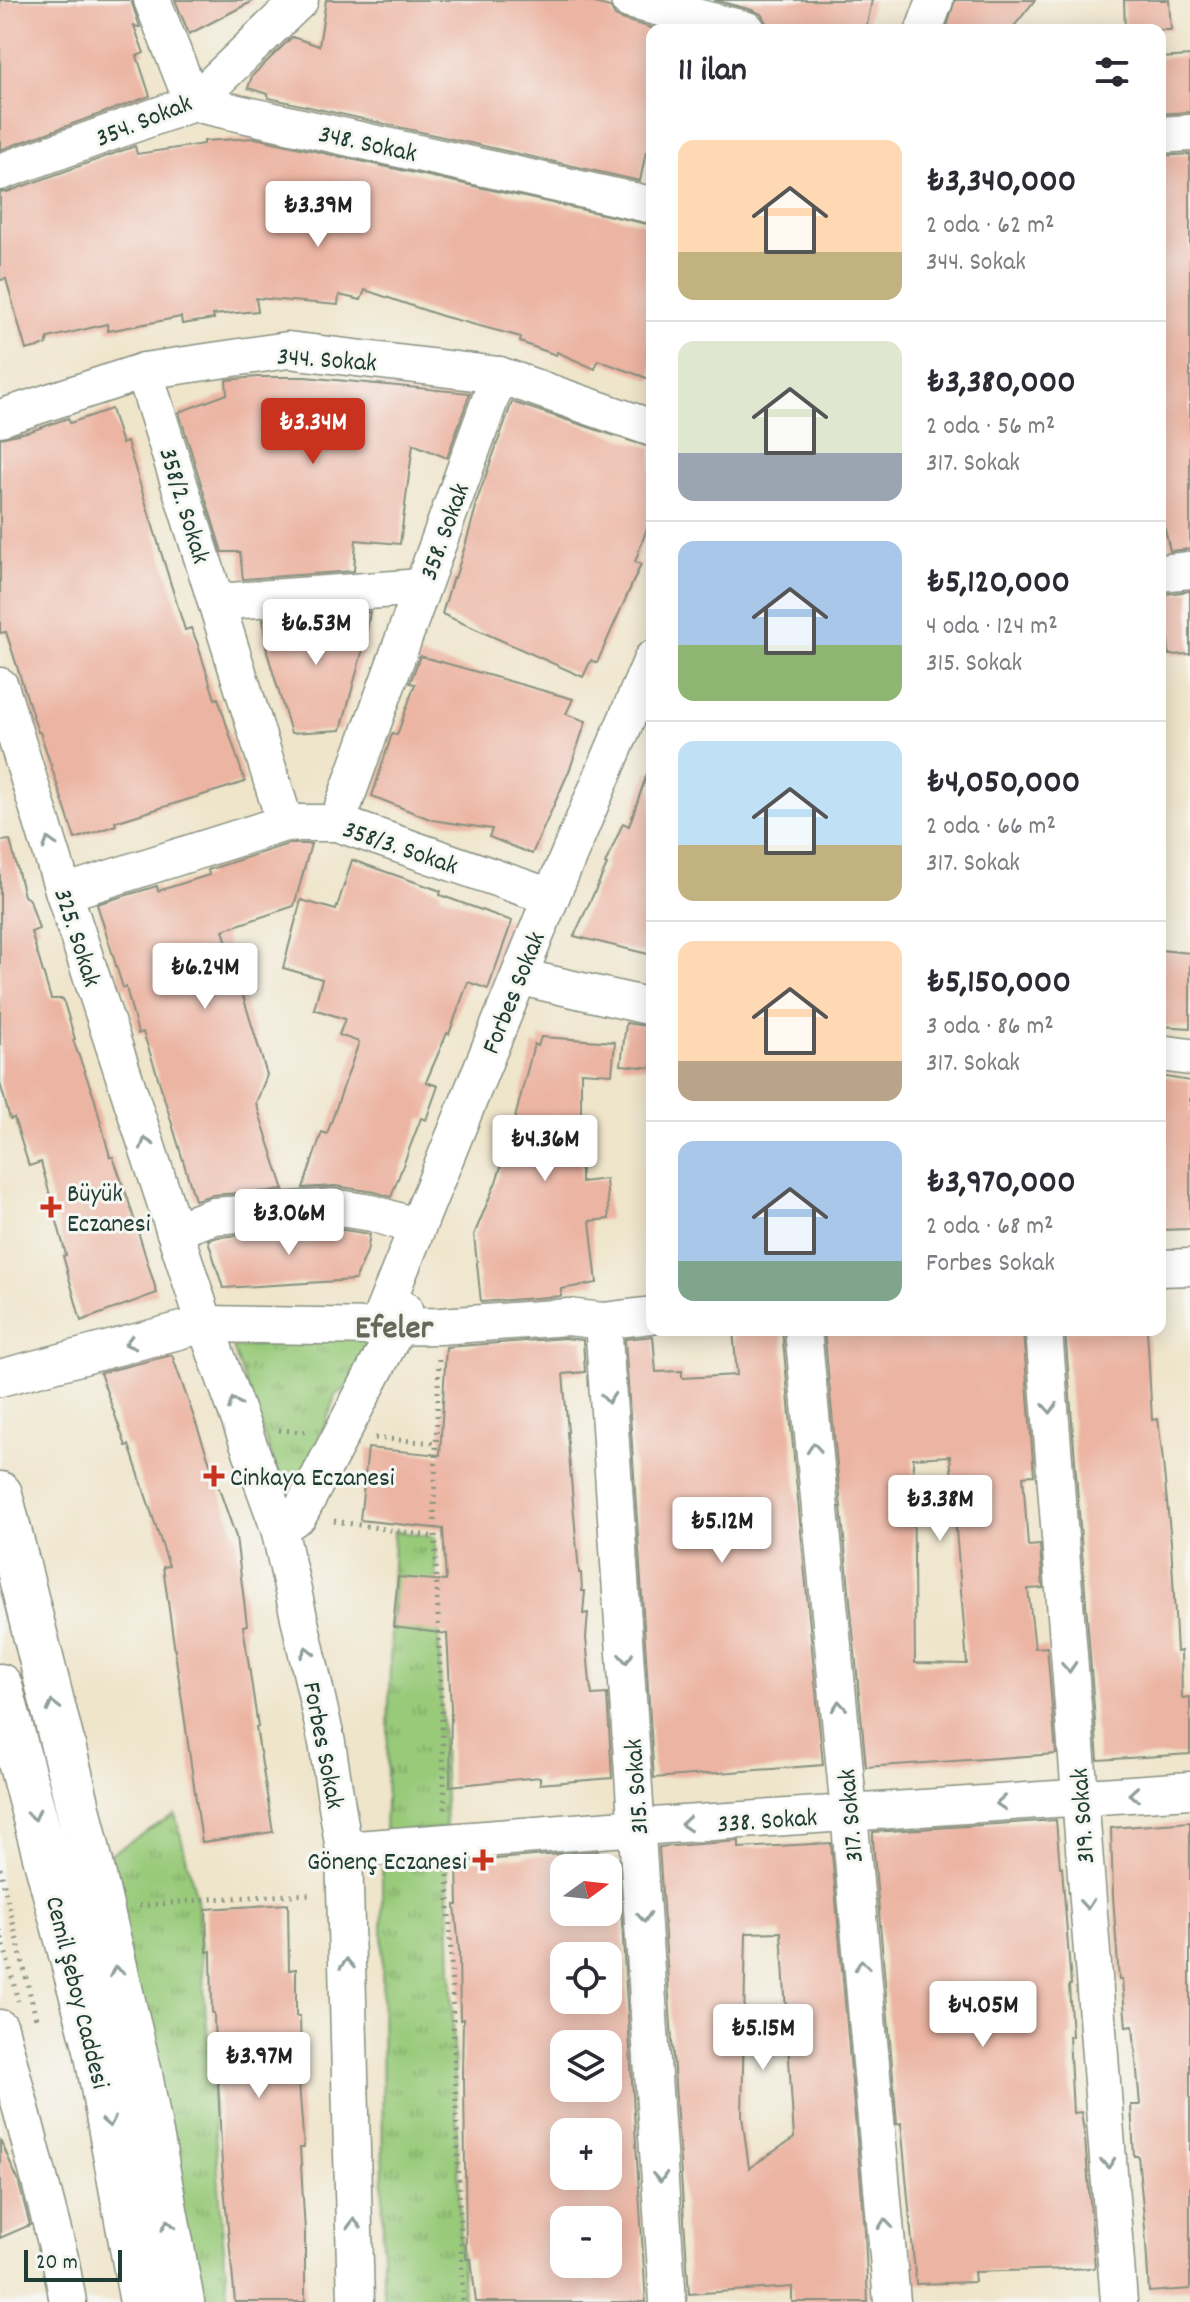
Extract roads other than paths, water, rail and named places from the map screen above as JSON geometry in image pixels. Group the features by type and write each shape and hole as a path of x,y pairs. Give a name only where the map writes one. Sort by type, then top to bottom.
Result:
{"main road":[{"path":"0,1494 72,1782 140,2074 182,2302"},
{"name":"Cemil Şeboy Caddesi","path":"0,1686 96,2049 142,2302"}],"street":[{"path":"152,0 193,103"},
{"name":"354. Sokak","path":"0,172 193,103 300,0"},
{"path":"629,0 723,24"},
{"path":"902,24 910,0"},
{"path":"926,24 935,0"},
{"name":"348. Sokak","path":"193,103 646,204"},
{"path":"1166,135 1190,133"},
{"name":"344. Sokak","path":"0,418 144,371 288,350 499,375 646,426"},
{"name":"358/2. Sokak","path":"144,371 285,823"},
{"name":"358. Sokak","path":"337,823 499,375"},
{"path":"1166,572 1190,570"},
{"path":"216,602 422,587"},
{"name":"Forbes Sokak","path":"387,1327 417,1227 646,673"},
{"name":"325. Sokak","path":"0,686 205,1324"},
{"name":"Forbes Sokak","path":"289,1522 387,1327 538,981 560,914 646,722"},
{"name":"358/3. Sokak","path":"64,893 285,823 337,823 551,897"},
{"path":"538,981 646,1006"},
{"path":"1166,1054 1190,1057"},
{"path":"174,1230 214,1216 309,1207 372,1213 417,1227"},
{"path":"1166,1268 1190,1267"},
{"path":"0,1378 205,1324 387,1327 568,1317 603,1321 646,1316"},
{"name":"315. Sokak","path":"603,1321 668,2302"},
{"name":"Forbes Sokak","path":"205,1324 289,1522 344,1850 356,2302"},
{"name":"317. Sokak","path":"804,1336 892,2302"},
{"name":"319. Sokak","path":"1044,1336 1119,2302"},
{"name":"338. Sokak","path":"344,1850 1190,1790"},
{"path":"0,2028 5,2072 60,2258 68,2302"}],"place":[{"name":"Büyük Eczanesi","path":"51,1207"},
{"name":"Cinkaya Eczanesi","path":"214,1476"},
{"name":"Gönenç Eczanesi","path":"483,1860"}],"district":[{"name":"Efeler","path":"394,1325"}]}
